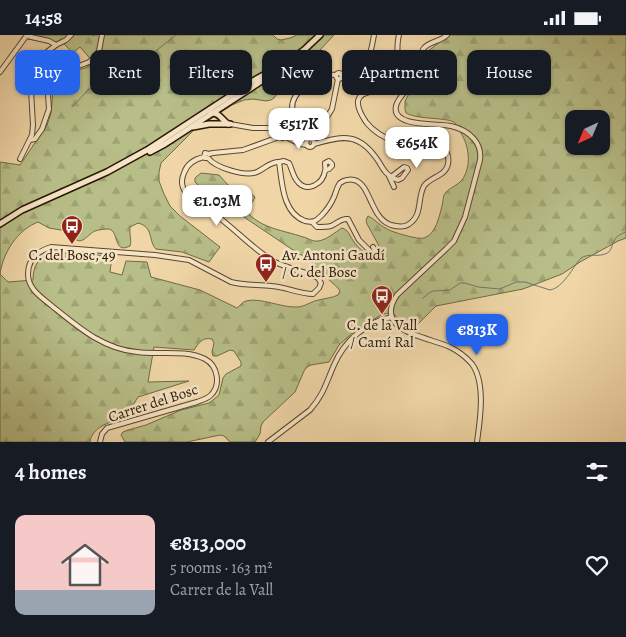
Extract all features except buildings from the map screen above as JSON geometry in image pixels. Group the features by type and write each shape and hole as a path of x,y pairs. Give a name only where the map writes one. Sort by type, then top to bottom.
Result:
{"main road":[{"path":"304,50 320,35"},
{"path":"0,224 22,210 126,162 161,142 262,75"},
{"path":"126,162 159,147 262,80"},
{"path":"215,125 220,122 222,110 232,100"},
{"path":"215,125 210,120 210,117 219,103"},
{"path":"199,117 216,113 230,124"},
{"path":"188,129 203,125 230,124"}],"street":[{"path":"0,72 27,35 52,41 56,45"},
{"path":"20,159 33,131 30,96 37,67 42,56 71,35"},
{"path":"30,140 35,139 42,129 48,109 50,89 63,71 89,63 95,57 100,49 102,35"},
{"path":"294,113 292,104 303,87 311,81 326,75 341,78 341,75 360,66 370,55 374,35"},
{"path":"312,222 326,211 341,183 352,179 360,183 381,219 391,225 405,226 413,221 418,213 425,185 447,168 448,155 442,147 435,144 394,141 373,129 364,120 359,110 358,102 362,95 379,89 393,76 398,63 399,35"},
{"path":"447,35 426,45 421,51 413,82 400,99 396,109 398,116 405,121 441,124 460,129 472,136 481,154 465,217 458,235 446,249 396,295 392,302 391,310 396,325 406,332 451,348 463,355 471,363 477,373 480,388 479,427 476,442"},
{"path":"307,145 307,140 312,139 332,109 337,77"},
{"path":"230,124 253,128 271,128 285,132 286,137"},
{"path":"280,131 280,137"},
{"path":"326,170 322,179 317,184 312,187 306,187 297,181 289,163 284,161 270,163 257,172 248,174 221,167 213,163 207,156 213,153 243,150 280,137 286,137 311,147 314,144 333,138 346,137 359,141 373,155 390,177 394,187"},
{"path":"312,139 314,144"},
{"name":"Carrer del Bosc","path":"100,442 102,434 108,429 208,397 216,387 215,370 207,360 201,358 174,353 122,350 110,346 86,333 36,293 30,285 28,279 29,266 40,251 51,247 60,247 155,255 189,260 232,282 248,285 271,285 306,294 313,294 321,283 318,278 279,264 271,259 216,215 192,200 184,190 182,181 184,171 195,160 207,156"},
{"path":"279,162 288,206 300,219 312,222 317,227 329,227 342,219 348,219 359,240 373,254 376,252 374,247"},
{"path":"268,442 310,410 324,390 334,363 354,337 377,321 392,317"}],"green space":[{"path":"30,35 273,35 281,40 297,35 334,35 320,50 262,50 262,95 276,95 274,98 266,101 244,100 232,105 194,130 161,163 159,181 170,206 220,247 209,262 182,252 156,249 149,231 138,223 130,227 130,246 124,248 118,244 111,230 95,231 83,240 78,241 67,231 49,228 38,222 18,236 4,258 0,274 0,162 20,165 47,125 51,113 53,95 80,95 80,69 90,65 90,95 160,95 160,50 90,50 90,58 80,47 76,50 70,50 64,44 28,39"},
{"path":"450,35 626,35 626,238 580,262 562,274 523,289 436,306 411,331 393,313 383,314 358,328 339,345 329,362 307,367 295,392 263,422 260,434 255,442 230,442 220,435 187,442 125,442 121,435 123,432 146,425 181,410 209,403 219,395 223,378 226,374 241,366 241,362 234,351 230,350 213,356 214,343 212,339 202,341 194,350 154,347 148,382 189,381 138,397 126,417 109,422 99,428 92,436 90,442 0,442 0,274 8,282 33,280 37,263 42,258 55,253 112,256 110,272 122,275 126,261 147,262 151,277 200,290 237,308 245,302 252,300 300,307 336,296 340,291 338,288 315,267 310,259 299,254 211,197 195,182 195,178 201,173 219,175 231,187 249,192 255,197 247,212 266,226 316,241 331,236 342,228 347,231 365,253 373,257 382,258 384,255 367,224 368,216 384,228 399,234 424,238 431,233 436,225 444,195 462,180 467,169 468,156 466,144 455,123 446,120 418,117 406,113 405,101 408,95 457,95 457,50 429,50"}],"waterway":[{"path":"72,107 88,90 109,81 139,64 176,35"},
{"path":"423,298 433,291 450,290 460,283 500,289 516,282 525,282 550,290 563,281 581,258 607,253 616,238 626,232"}],"place":[{"name":"C. del Bosc, 49","path":"72,245"},
{"name":"Av. Antoni Gaudí / C. del Bosc","path":"266,283"},
{"name":"C. de la Vall / Camí Ral","path":"382,315"}]}
